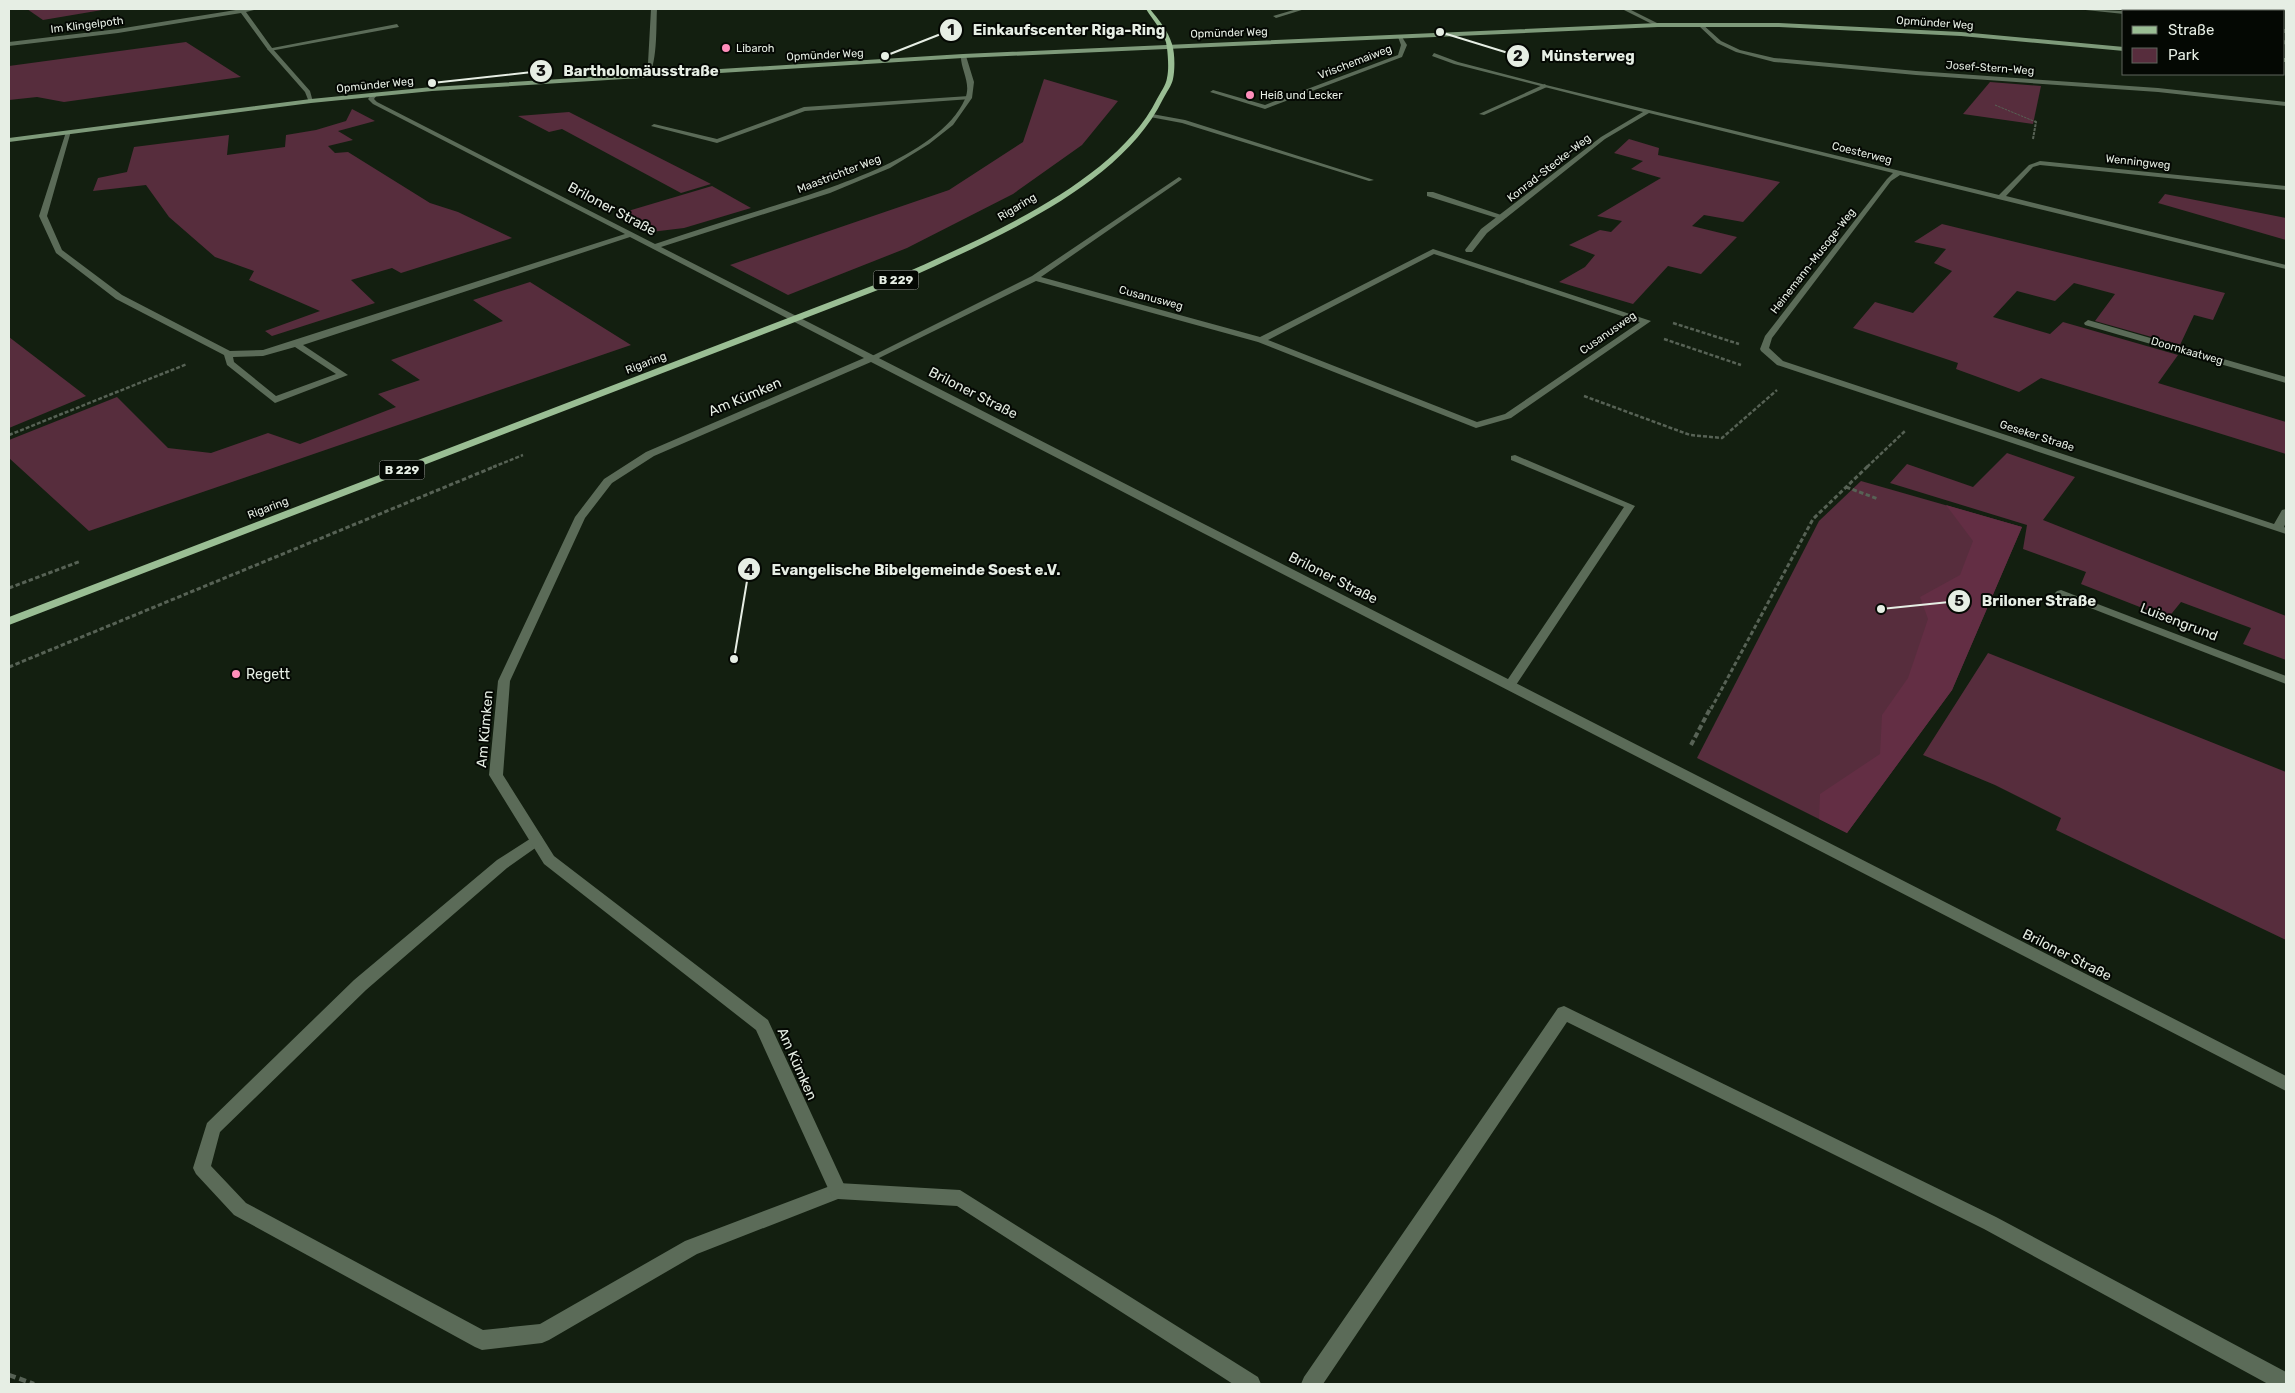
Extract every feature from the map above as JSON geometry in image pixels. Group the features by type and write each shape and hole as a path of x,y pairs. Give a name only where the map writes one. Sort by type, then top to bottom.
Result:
{"main road":[{"name":"Rigaring","path":"9,621 906,276 994,236 1082,184 1129,144 1152,116 1170,79 1170,46 1163,29 1148,9"}],"street":[{"name":"Im Klingelpoth","path":"9,44 118,31 256,9"},
{"path":"646,76 651,63 654,9"},
{"path":"1276,16 1302,9"},
{"path":"1625,9 1658,25"},
{"path":"2079,9 2122,12"},
{"path":"2280,9 2286,10"},
{"path":"242,11 270,49 308,92 311,101"},
{"name":"Opmünder Weg","path":"9,140 311,101 463,86 962,56 1170,46 1400,38 1658,25 1779,25 1878,29 2122,48"},
{"name":"Josef-Stern-Weg","path":"1701,25 1719,42 1725,45 1738,51 1774,60 2158,90 2286,104"},
{"path":"270,49 397,26"},
{"name":"Vrischemaiweg","path":"1213,92 1265,107 1400,56 1404,46 1400,38"},
{"name":"Coesterweg","path":"1434,55 1456,63 1545,86 2002,196 2286,267"},
{"path":"654,126 716,141 804,110 969,98 971,82 962,56"},
{"path":"1482,114 1545,86"},
{"name":"Briloner Straße","path":"374,94 372,99 375,104 2286,1084"},
{"name":"Maastrichter Weg","path":"652,247 827,191 888,167 927,143 951,124 969,98"},
{"name":"Konrad-Stecke-Weg","path":"1469,250 1484,232 1503,216 1603,138 1649,111"},
{"path":"1152,116 1183,121 1371,180"},
{"path":"69,132 43,216 60,251 119,297 228,354 264,353 296,344 630,235"},
{"path":"2002,196 2031,166 2040,163"},
{"name":"Wenningweg","path":"2040,163 2286,188"},
{"name":"Heinemann-Musoge-Weg","path":"1780,363 1764,350 1768,338 1889,180 1899,172"},
{"name":"Am Kümken","path":"838,1191 762,1025 549,860 496,775 504,681 580,517 608,481 650,454 872,358 1035,278 1179,179"},
{"path":"1430,194 1503,216"},
{"name":"Cusanusweg","path":"1035,278 1261,340 1476,425 1508,416 1647,321 1433,251 1261,340"},
{"name":"Doornkaatweg","path":"2088,323 2286,380"},
{"path":"228,354 230,364 275,400 343,375 296,344"},
{"name":"Geseker Straße","path":"1780,363 2282,530"},
{"path":"1510,685 1630,506 1515,458"},
{"path":"2282,530 2286,512"},
{"name":"Luisengrund","path":"2061,593 2286,680"},
{"path":"536,840 502,864 360,985 213,1128 202,1168 240,1209 482,1340 542,1333 691,1247 838,1191 960,1198 1251,1384"},
{"path":"1312,1384 1564,1013 1990,1223 2286,1383"}],"path":[{"path":"1988,78 1997,84 1997,89 1989,97 1989,102 2036,122 2031,155 2040,163"},
{"path":"9,435 202,358 228,354"},
{"path":"1554,385 1690,435 1722,438 1780,388"},
{"path":"1677,771 1813,519 1925,412"},
{"path":"9,668 527,454"},
{"path":"1846,487 1878,499"},
{"path":"9,1375 34,1384"}],"green space":[{"path":"27,9 108,9 43,20"},
{"path":"186,42 241,77 64,102 37,97 9,100 9,66"},
{"path":"1044,79 1118,101 1082,145 1013,194 907,248 788,295 730,265 949,190 1023,142"},
{"path":"1990,82 2041,86 2033,124 1963,114"},
{"path":"352,109 375,121 338,131 353,140 328,146 335,153 348,152 430,203 458,212 512,238 401,273 392,268 351,280 375,303 272,336 265,331 320,311 249,280 254,271 215,257 169,217 146,185 93,191 98,178 127,172 134,147 229,135 227,155 285,147 286,135 316,130 346,121"},
{"path":"569,112 711,184 681,193 562,129 549,132 518,116"},
{"path":"1629,139 1659,148 1658,155 1780,182 1743,222 1704,215 1692,226 1737,237 1701,274 1668,266 1633,304 1559,282 1585,267 1595,255 1569,245 1600,230 1611,232 1622,221 1597,216 1661,178 1631,169 1643,161 1614,153"},
{"path":"712,186 751,208 684,228 651,232 618,214"},
{"path":"2165,194 2286,218 2286,240 2158,203"},
{"path":"1942,224 2225,293 2213,320 2194,315 2180,345 2095,321 2115,294 2074,283 2055,301 2017,291 1993,317 2050,334 2063,322 2178,355 2158,383 2286,422 2286,454 2041,378 2019,392 1956,369 1958,363 1853,328 1875,302 1913,313 1952,271 1934,263 1946,249 1914,242"},
{"path":"530,282 631,345 89,531 9,458 9,440 117,397 168,448 211,453 268,433 300,444 396,407 378,394 420,380 391,360 503,321 473,300"},
{"path":"9,337 86,396 9,428"},
{"path":"2007,453 2075,477 2043,520 2286,616 2286,660 2243,644 2251,628 2181,602 2168,618 2081,584 2086,572 2023,549 2027,525 1890,483 1907,464 1973,487"},
{"path":"1861,481 2022,527 1952,690 1847,833 1697,758 1819,521"},
{"path":"1988,653 2286,772 2286,940 2056,830 2061,818 1995,785 1923,755"}],"shaded area":[{"path":"1946,505 2022,527 1952,690 1847,833 1819,819 1820,794 1880,754 1882,715 1908,678 1928,619 1920,597 1960,575 1973,541"}],"place":[{"name":"Münsterweg","path":"1440,32"},
{"name":"Libaroh","path":"726,48"},
{"name":"Einkaufscenter Riga-Ring","path":"885,56"},
{"name":"Bartholomäusstraße","path":"432,83"},
{"name":"Heiß und Lecker","path":"1250,95"},
{"name":"Briloner Straße","path":"1881,609"},
{"name":"Evangelische Bibelgemeinde Soest e.V.","path":"734,659"},
{"name":"Regett","path":"236,674"}]}
